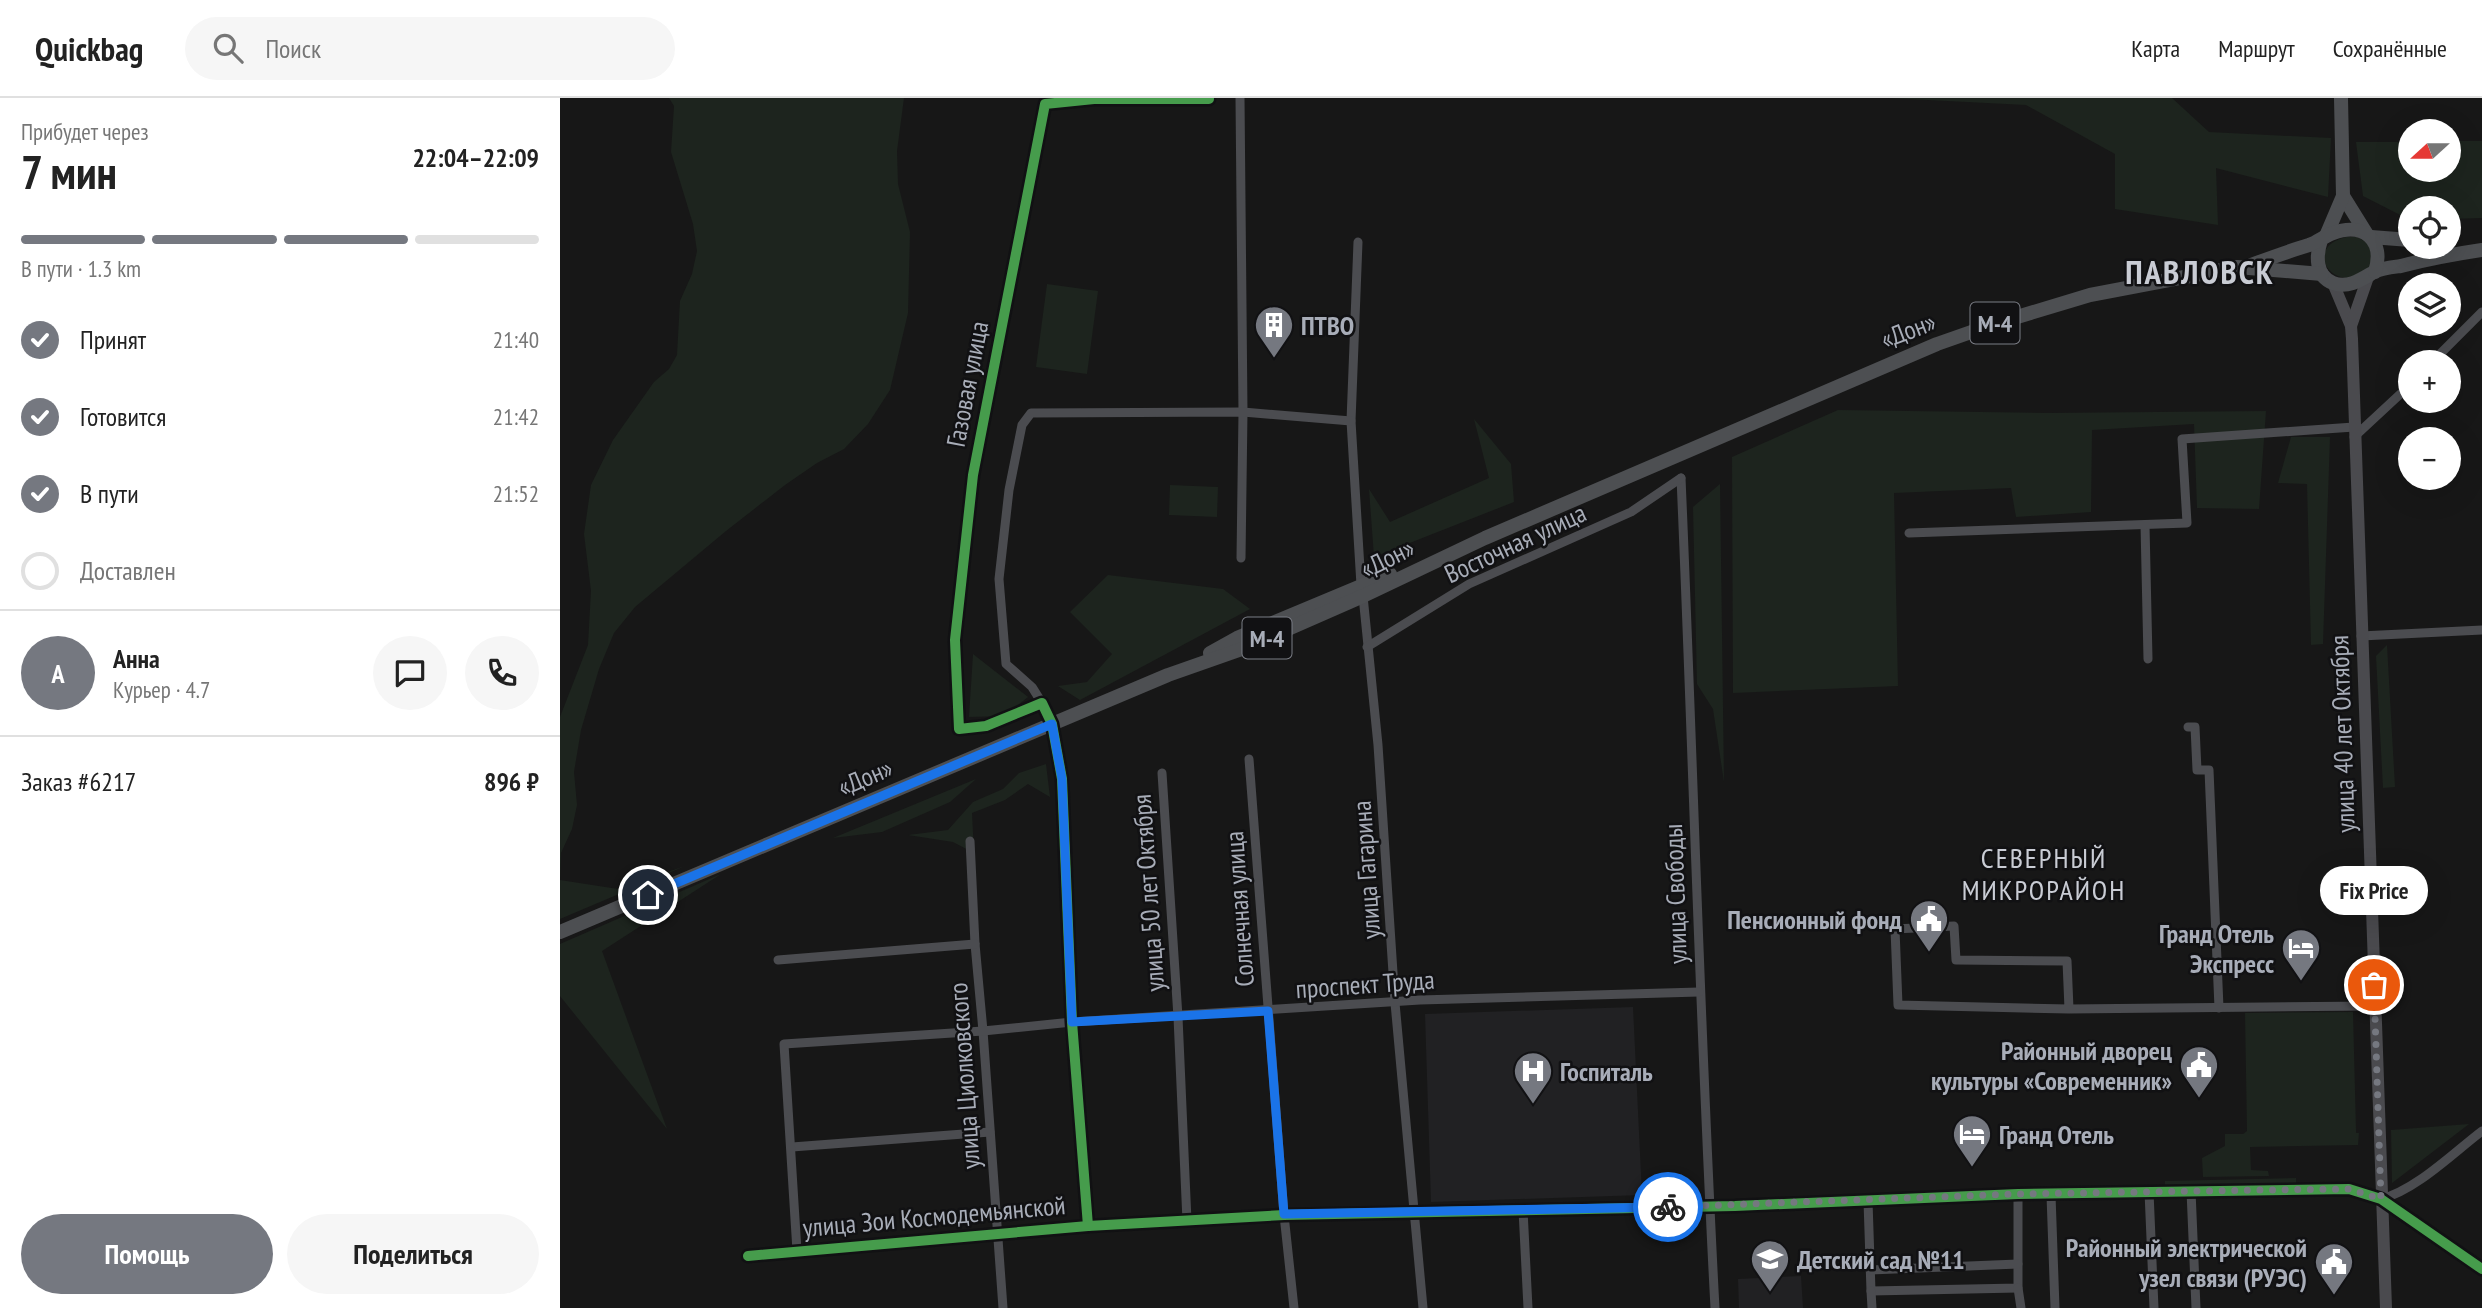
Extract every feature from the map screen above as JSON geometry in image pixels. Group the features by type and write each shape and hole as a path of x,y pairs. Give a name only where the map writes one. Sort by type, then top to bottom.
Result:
{"main road":[{"path":"2328,279 2318,263 2318,251 2343,196 2341,98"},
{"path":"2343,196 2378,247 2379,258 2372,274"},
{"name":"«Дон»","path":"560,932 1168,675 1237,638 1362,591 1879,367 1960,336 2090,295 2246,266 2336,232 2359,230 2369,235 2398,239"},
{"name":"«Дон»","path":"2461,246 2482,249"},
{"name":"«Дон»","path":"2246,266 2351,283 2372,274 2482,249"}],"street":[{"path":"1240,98 1243,412 1241,558"},
{"name":"Газовая улица","path":"1042,703 986,726 959,729 956,640 973,475 1045,104 1094,99 1209,99"},
{"name":"улица Гагарина","path":"1358,242 1351,421 1362,591 1379,758 1395,1003 1423,1308"},
{"name":"улица 40 лет Октября","path":"2372,274 2351,326 2386,1308"},
{"name":"улица 40 лет Октября","path":"2328,279 2351,326"},
{"path":"2444,350 2482,312"},
{"path":"1909,533 2187,523 2182,439 2354,432 2398,395"},
{"path":"1088,1226 1072,1022 1062,779 1052,724 1042,703 1032,687 1006,664 999,579 1009,489 1023,425 1031,413 1243,412 1351,421"},
{"name":"Восточная улица","path":"1367,647 1469,584 1631,512 1681,478"},
{"name":"улица Свободы","path":"1681,478 1693,750 1699,992 1715,1308"},
{"path":"2145,525 2148,659"},
{"path":"2361,636 2482,630"},
{"path":"2188,727 2195,727 2197,770 2209,770 2219,1007"},
{"name":"Солнечная улица","path":"1249,759 1284,1214 1294,1308"},
{"name":"улица 50 лет Октября","path":"1162,773 1178,1017 1186,1221"},
{"name":"улица Циолковского","path":"970,841 975,944 1003,1308"},
{"path":"2069,1009 2067,961 1956,960 1954,926 1895,929 1898,1005 2069,1009 2374,1006"},
{"path":"778,960 975,944"},
{"name":"проспект Труда","path":"792,1147 784,1044 1420,1000 1699,992"},
{"path":"2381,1199 2410,1187 2482,1131"},
{"path":"797,1251 792,1147 990,1132"},
{"name":"улица Зои Космодемьянской","path":"748,1256 1088,1226 1284,1214 1709,1207 2018,1194 2349,1189 2381,1199 2482,1269"},
{"path":"2191,1191 2196,1308"},
{"path":"2149,1192 2154,1308"},
{"path":"2018,1194 2018,1288 2021,1308"},
{"path":"2051,1195 2055,1308"},
{"path":"1868,1201 1872,1308"},
{"path":"1523,1210 1528,1308"},
{"path":"1870,1270 2018,1264"},
{"path":"1871,1291 2018,1288"}],"shaded area":[{"path":"669,98 904,98 897,151 898,184 910,232 908,313 890,390 868,424 844,449 817,463 785,485 726,531 635,607 614,633 599,669 581,730 574,772 577,805 572,829 561,853 560,880 560,717 588,645 591,591 584,534 591,485 613,440 654,382 669,369 677,355 680,301 692,274 697,251 693,224 671,152 674,106"},
{"path":"1888,98 2172,98 2209,132 2331,138 2328,197 2216,168 2218,225 2115,209 2115,154 2026,105"},
{"path":"2461,141 2482,141 2482,218 2461,219 2461,196 2398,196 2398,214 2363,196 2356,142 2398,142 2398,182 2461,182"},
{"path":"2346,237 2357,237 2370,244 2372,267 2360,275 2347,278 2331,271 2324,257 2326,249"},
{"path":"1047,284 1098,291 1087,374 1036,367"},
{"path":"1838,410 2047,413 2266,411 2259,509 2197,508 2194,424 2092,430 2091,512 2016,517 2011,488 1894,493 1898,686 1733,693 1732,457"},
{"path":"1474,419 1511,464 1514,502 1374,557 1369,489 1390,522 1489,478"},
{"path":"2291,437 2330,437 2323,644 2311,645 2307,484 2278,483"},
{"path":"1720,484 1724,782 1713,709 1697,684 1693,507"},
{"path":"1170,485 1218,487 1217,517 1169,515"},
{"path":"1108,575 1223,589 1250,609 1080,700 1058,686 1087,682 1112,654 1070,612"},
{"path":"2387,645 2395,787 2383,788 2376,656"},
{"path":"973,654 1028,697 1004,716 969,717"},
{"path":"1046,764 1050,797 1028,784 1005,800 972,813 974,853 953,842 908,835 948,830 973,802 1003,789 1019,773"},
{"path":"976,779 950,802 882,832 833,838"},
{"path":"685,866 560,919 560,880 618,889"},
{"path":"721,874 602,951 667,1129 560,996 560,944"},
{"name":"Госпиталь","path":"1633,1007 1642,1195 1431,1202 1425,1014"},
{"path":"2353,1012 2358,1145 2250,1147 2251,1170 2268,1171 2269,1176 2203,1177 2202,1158 2225,1146 2225,1134 2243,1134 2247,1131 2245,1013"},
{"path":"2469,1124 2392,1183 2391,1130"},
{"path":"2296,1178 2296,1187 2165,1190 2165,1181"},
{"name":"Детский сад №11","path":"1801,1276 1803,1308 1739,1308 1738,1279"}],"cycle path":[{"path":"1088,1226 1072,1022 1062,779 1052,724 1042,703 986,726 959,729 955,640 973,475 1045,104 1094,99 1209,99"},
{"path":"748,1256 1088,1226 1284,1215 1735,1206 2018,1194 2349,1189 2381,1199 2482,1269"}],"way so far":[{"path":"1668,1207 2018,1194 2349,1189 2381,1199 2374,985"}],"place":[{"name":"ПТВО","path":"1274,359"},
{"name":"Пенсионный фонд","path":"1929,953"},
{"name":"Гранд Отель Экспресс","path":"2301,982"},
{"name":"Fix Price","path":"2374,985"},
{"name":"Районный дворец культуры «Современник»","path":"2199,1099"},
{"name":"Госпиталь","path":"1533,1105"},
{"name":"Гранд Отель","path":"1972,1168"},
{"name":"Детский сад №11","path":"1770,1293"},
{"name":"Районный электрической узел связи (РУЭС)","path":"2334,1296"}],"district":[{"name":"ПАВЛОВСК","path":"2200,271"},
{"name":"СЕВЕРНЫЙ МИКРОРАЙОН","path":"2044,873"}],"route":[{"path":"648,895 1052,724 1062,779 1072,1022 1268,1011 1284,1214 1668,1207"}]}
